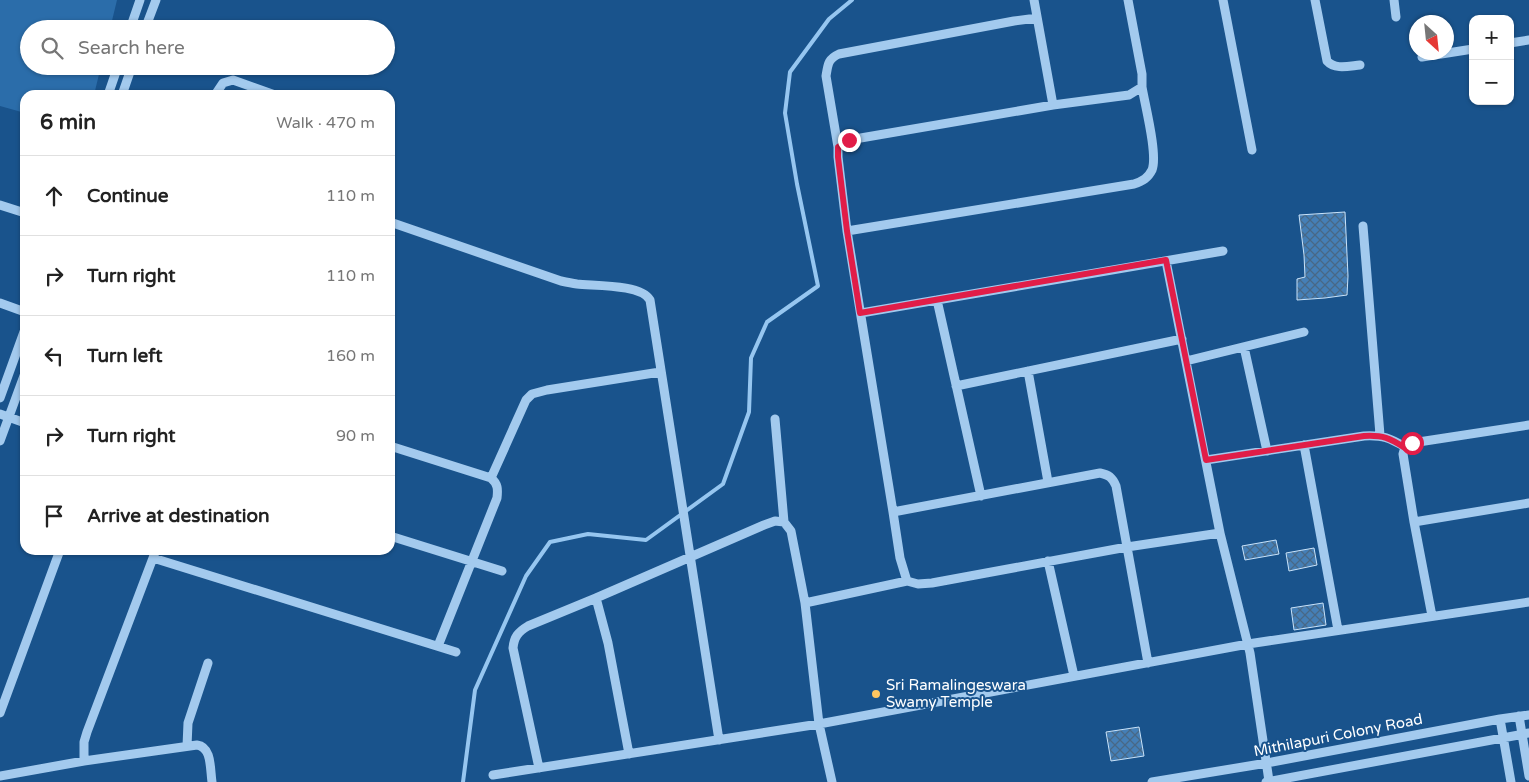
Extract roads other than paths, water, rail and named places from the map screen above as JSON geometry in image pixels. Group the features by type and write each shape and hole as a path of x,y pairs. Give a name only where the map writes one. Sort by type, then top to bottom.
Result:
{"street":[{"path":"133,20 140,0"},
{"path":"149,20 156,0"},
{"path":"1034,0 1053,105"},
{"path":"847,231 1134,184 1147,179 1153,168 1154,156 1142,87 1142,74 1128,0"},
{"path":"1223,0 1252,150"},
{"path":"1315,0 1327,61 1331,66 1360,65"},
{"path":"1394,0 1396,17"},
{"path":"907,581 900,558 847,231 838,147 826,76 828,64 832,57 839,54 1037,18"},
{"path":"1514,42 1529,40"},
{"path":"1454,52 1469,50"},
{"path":"110,90 115,75"},
{"path":"124,90 129,75"},
{"path":"219,90 223,84 233,80 261,90"},
{"path":"838,147 849,140 1053,105 1129,95 1142,87"},
{"path":"0,205 20,211"},
{"path":"395,224 561,281 575,284 618,287 647,295 650,300 719,740"},
{"path":"1363,226 1380,435"},
{"path":"860,313 1223,251"},
{"path":"1166,260 1220,532 1248,644 1268,782 1525,734"},
{"path":"937,300 981,496"},
{"path":"0,303 20,310"},
{"path":"1186,361 1304,332"},
{"path":"956,386 1182,339"},
{"path":"0,398 20,343"},
{"path":"1244,347 1268,451"},
{"path":"1028,371 1048,482"},
{"path":"491,478 526,400 532,394 660,372"},
{"path":"0,441 4,416 20,383"},
{"path":"4,416 20,421"},
{"path":"775,419 784,522 791,531 805,603 819,724 832,782"},
{"path":"1432,616 1403,454 1405,448 1412,443 1529,424"},
{"path":"1206,460 1380,435 1392,439 1405,448"},
{"path":"1304,445 1338,630"},
{"path":"395,448 491,478 496,483 498,489 497,498 473,561 438,646"},
{"path":"894,512 1100,473 1108,475 1113,478 1116,486 1148,663"},
{"path":"1414,522 1529,503"},
{"path":"539,768 513,648 514,638 519,632 528,626 764,525 776,521 784,522"},
{"path":"805,603 907,581 918,584 932,583 1220,532"},
{"path":"395,538 502,570"},
{"path":"0,713 58,555"},
{"path":"84,760 84,742 87,732 154,555"},
{"path":"157,555 456,652"},
{"path":"1048,561 1074,676"},
{"path":"596,598 608,643 629,754"},
{"path":"493,775 819,724 1248,644 1529,602"},
{"path":"187,746 188,723 208,663"},
{"name":"Mithilapuri Colony Road","path":"1152,782 1529,715"},
{"path":"1518,716 1525,734 1529,776"},
{"path":"1500,719 1512,782"},
{"path":"0,776 84,760 197,744 207,750 212,782"},
{"path":"23,772 26,782"}],"waterway":[{"path":"463,782 475,690 526,576 550,542 588,534 646,540 723,484 749,412 751,358 767,322 818,286 797,184 785,113 790,72 829,19 852,0"}],"place":[{"name":"Sri Ramalingeswara Swamy Temple","path":"876,694"}]}
